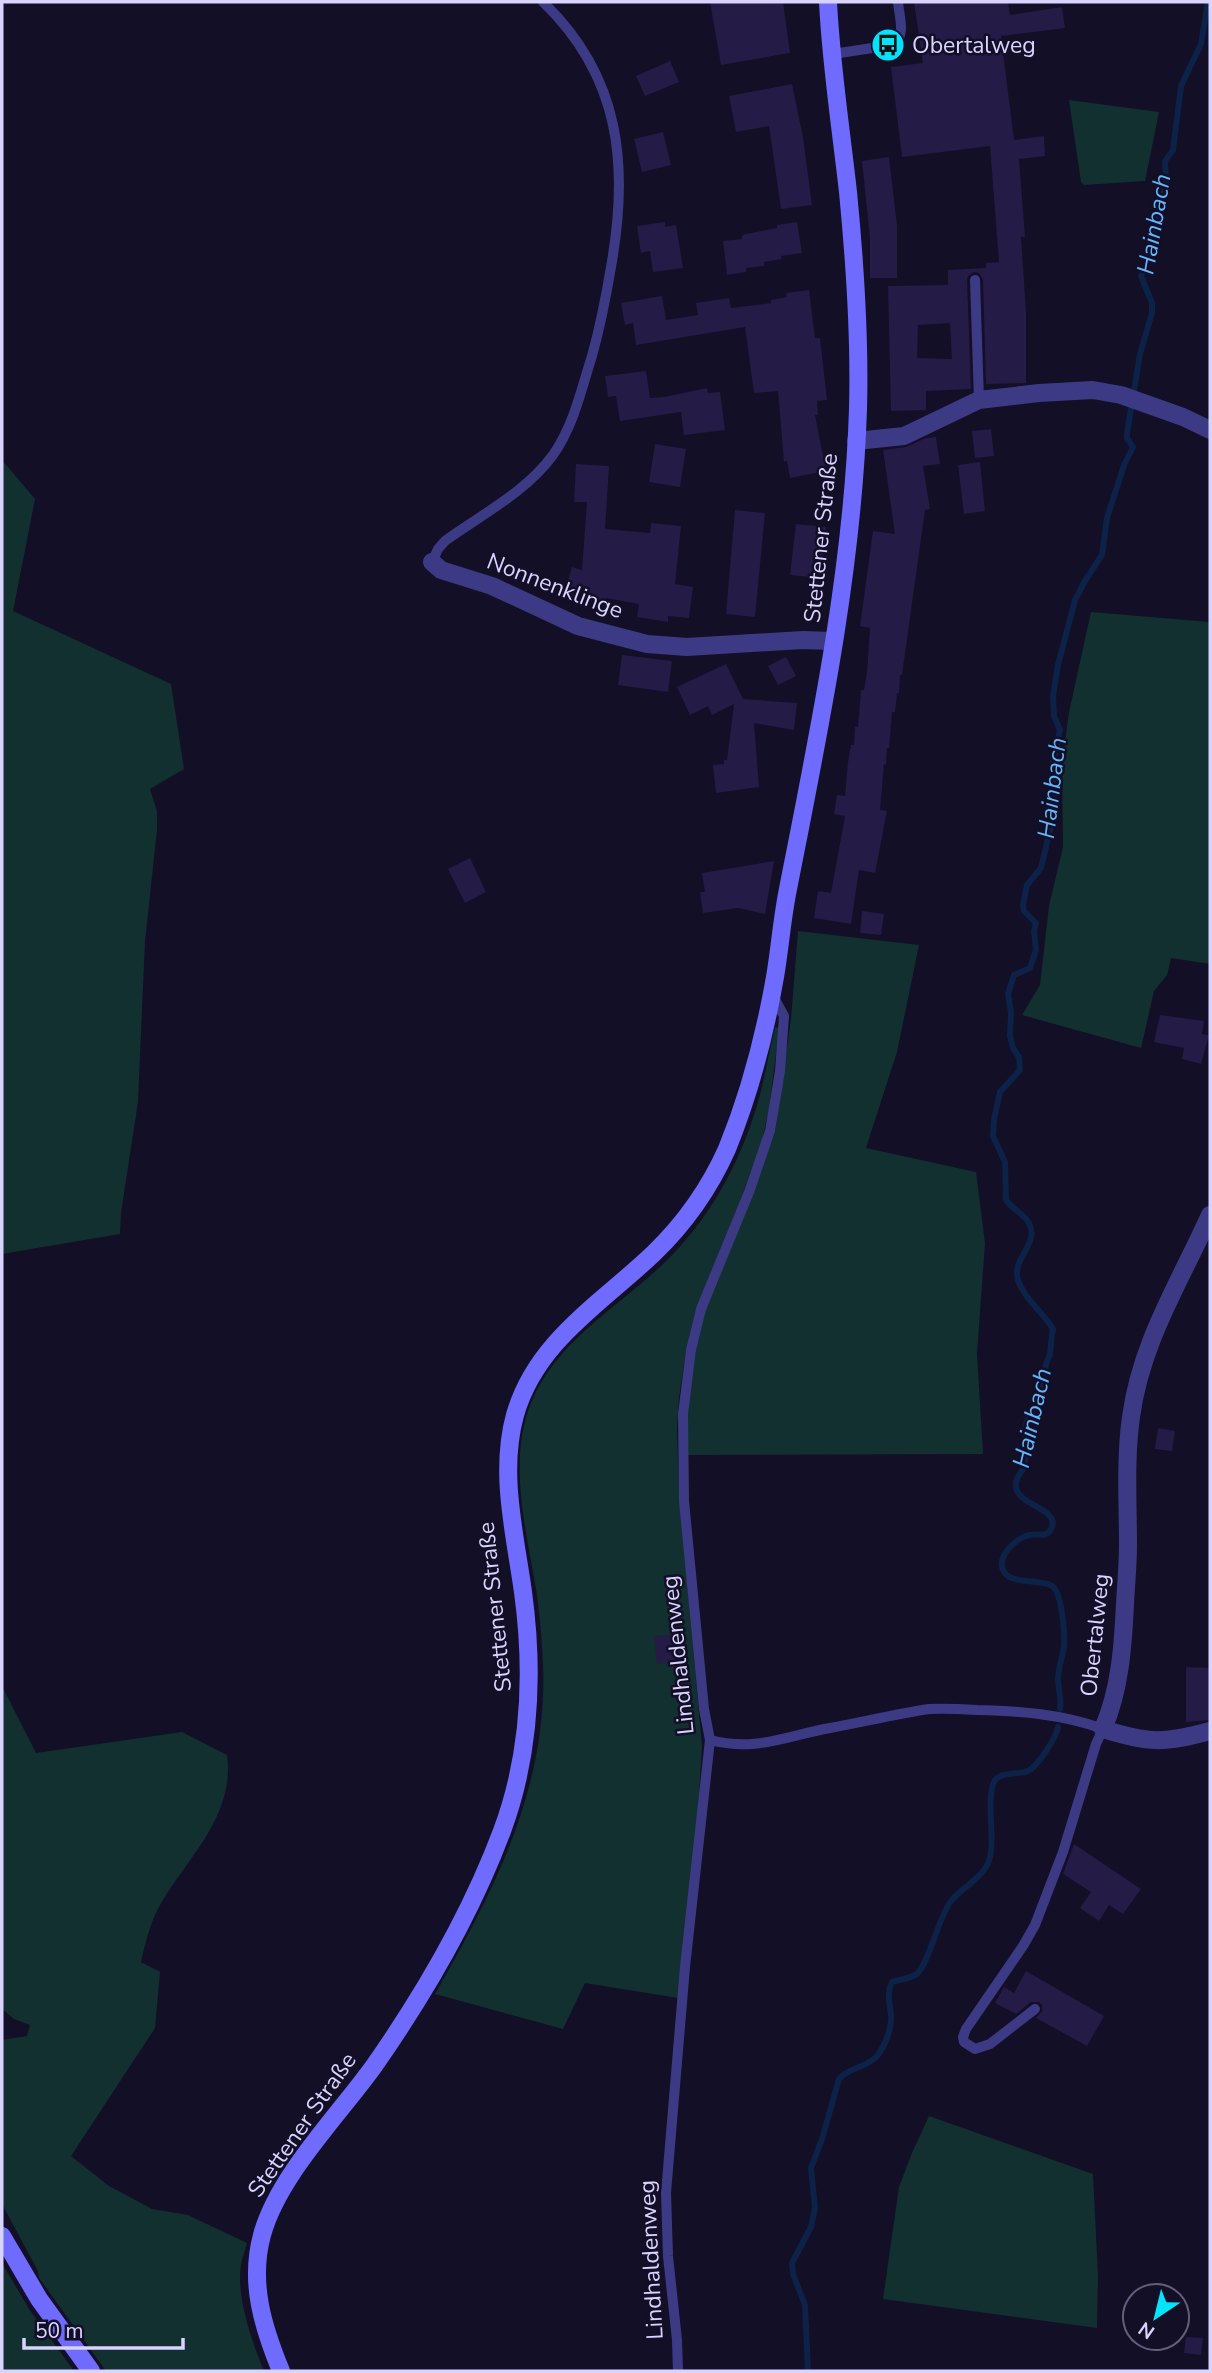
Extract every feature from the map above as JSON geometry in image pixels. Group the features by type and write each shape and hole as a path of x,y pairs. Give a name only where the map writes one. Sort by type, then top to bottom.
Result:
{"main road":[{"name":"Stettener Straße","path":"281,2371 265,2331 257,2285 260,2243 270,2212 301,2162 380,2058 432,1975 481,1880 502,1830 514,1792 526,1737 529,1689 527,1627 508,1479 510,1438 520,1399 534,1370 555,1341 660,1247 708,1185 723,1157 752,1074 771,993 833,641 846,556 856,441 858,385 851,228 828,2"},
{"path":"2,2236 39,2299 91,2371"}],"street":[{"path":"856,441 904,436 979,400 1093,390 1121,395 1210,430"},
{"name":"Nonnenklinge","path":"432,562 440,570 492,586 578,626 647,644 687,647 793,640 833,641"},
{"name":"Obertalweg","path":"1103,1729 1113,1702 1125,1628 1127,1473 1132,1411 1144,1361 1162,1312 1210,1215"},
{"path":"1103,1729 1136,1740 1158,1741 1180,1739 1210,1731"}],"lane":[{"path":"432,562 445,541 520,488 554,453 573,418 607,294 620,186 619,151 613,117 597,73 584,50 543,2"},
{"path":"833,54 897,42 902,35 898,2"},
{"path":"975,280 979,400"},
{"name":"Lindhaldenweg","path":"678,2371 668,2256 666,2193 685,1967 710,1740 704,1709 684,1501 683,1414 691,1350 701,1309 749,1192 771,1125 780,1071 784,1016 771,993"},
{"path":"710,1740 737,1746 758,1744 827,1728 937,1709 1033,1714 1073,1720 1103,1729"},
{"name":"Obertalweg","path":"1035,2008 986,2047 975,2049 964,2042 966,2029 1011,1965 1035,1925 1063,1852 1103,1729"}],"green space":[{"path":"1069,100 1159,112 1145,181 1084,185 1081,182"},
{"path":"2,460 35,499 13,611 171,684 184,769 150,789 157,811 157,830 145,941 138,1102 120,1234 2,1254"},
{"path":"1091,612 1210,622 1210,964 1171,958 1167,975 1154,991 1141,1048 1022,1015 1040,985 1049,906 1063,847 1062,765 1069,712"},
{"path":"798,931 919,945 897,1052 866,1148 976,1172 985,1243 977,1354 983,1454 687,1455 688,1406 705,1311 775,1133 791,1019"},
{"path":"775,1027 778,1028 778,1037 769,1109 762,1140 695,1312 679,1397 679,1493 702,1746 697,1826 678,1998 585,1983 563,2029 435,1994 477,1916 513,1837 527,1796 537,1753 542,1710 542,1648 537,1595 524,1523 520,1474 520,1450 531,1403 557,1359 672,1255 688,1238 715,1199 747,1136 761,1091"},
{"path":"2,1686 36,1753 182,1732 227,1755 228,1776 218,1815 159,1907 145,1946 141,1962 160,1972 155,2028 71,2156 109,2186 152,2209 188,2215 247,2243 241,2264 241,2291 250,2333 264,2371 106,2371 39,2278 38,2271 2,2204 2,2040 27,2036 30,2025 14,2019 2,2009"},
{"path":"929,2116 1093,2174 1098,2276 1097,2328 883,2299 899,2187"},
{"path":"2,2263 29,2309 74,2371 2,2371"}],"building":[{"path":"710,2 783,2 790,53 721,65"},
{"path":"914,2 1008,2 1010,15 1062,7 1065,28 1001,36 1014,140 1044,136 1045,156 1019,159 1025,237 1021,237 1026,312 1026,383 986,384 983,280 979,273 974,272 967,280 971,389 926,391 926,410 891,411 888,286 948,285 948,270 986,268 986,263 999,262 990,146 902,157 891,67 923,63","holes":["950,323 952,359 917,358 918,325"]},
{"path":"670,61 679,82 645,96 636,76"},
{"path":"792,84 803,137 812,205 781,209 769,126 736,132 729,96"},
{"path":"663,132 671,165 642,172 634,139"},
{"path":"889,157 897,226 897,278 870,278 870,238 862,161"},
{"path":"665,222 665,227 676,225 683,268 653,272 650,251 641,253 637,226"},
{"path":"797,222 802,253 781,256 782,259 764,262 764,266 746,268 746,272 727,275 723,241 742,239 742,235"},
{"path":"809,290 815,338 820,338 827,400 817,401 818,415 815,415 826,471 790,478 787,461 784,462 778,391 754,393 745,327 636,345 633,323 625,325 621,303 662,296 666,320 698,315 696,303 729,298 731,308 771,303 771,300 787,297 786,293"},
{"path":"646,371 650,398 707,388 708,393 720,392 725,430 684,435 681,412 620,421 616,396 608,397 605,376"},
{"path":"991,429 994,456 975,458 972,431"},
{"path":"936,437 940,464 923,466 930,509 925,510 902,675 895,712 892,712 889,748 886,765 884,764 880,810 887,811 875,873 859,870 851,924 814,918 818,891 831,893 845,816 834,814 837,795 845,796 851,745 854,745 855,727 858,727 861,690 864,690 867,672 870,628 860,626 873,531 895,534 883,450 906,447 926,438"},
{"path":"655,444 686,449 680,487 649,482"},
{"path":"980,462 985,511 964,514 958,465"},
{"path":"576,464 609,466 605,529 650,533 651,523 681,526 675,584 693,587 689,618 668,616 668,622 637,617 639,604 606,598 604,605 564,594 572,567 582,570 587,502 574,502"},
{"path":"735,510 765,513 755,617 726,614"},
{"path":"796,524 826,527 821,578 790,575"},
{"path":"622,655 672,661 668,692 618,685"},
{"path":"786,657 796,676 778,685 768,666"},
{"path":"726,664 743,699 797,703 794,730 754,723 759,787 716,793 713,765 724,764 724,760 727,760 734,704 712,715 708,706 690,715 677,687"},
{"path":"470,858 486,892 465,903 448,869"},
{"path":"774,861 765,914 738,908 703,913 700,892 705,892 702,873"},
{"path":"862,911 884,914 881,935 860,933"},
{"path":"1160,1015 1204,1021 1202,1034 1209,1035 1201,1064 1182,1059 1184,1048 1154,1042"},
{"path":"1158,1428 1175,1431 1172,1451 1155,1449"},
{"path":"681,1634 684,1662 657,1664 654,1636"},
{"path":"1186,1667 1210,1668 1210,1720 1186,1722"},
{"path":"1074,1844 1141,1889 1123,1914 1109,1905 1099,1921 1080,1908 1091,1892 1063,1874"},
{"path":"1026,1971 1104,2016 1087,2046 1036,2018 1042,2011 1039,2002 1031,2002 1016,2014 995,2003 1004,1987 1014,1993"},
{"path":"1191,2337 1203,2338 1201,2355 1184,2353 1191,2352"}],"waterway":[{"name":"Hainbach","path":"1060,1709 1058,1678 1064,1641 1058,1596 1052,1586 1047,1584 1012,1578 1003,1570 1002,1564 1005,1553 1019,1540 1029,1535 1045,1534 1052,1527 1050,1516 1023,1498 1018,1493 1016,1484 1025,1465 1027,1422 1036,1404 1050,1355 1053,1329 1018,1280 1018,1265 1029,1245 1031,1231 1027,1220 1006,1200 1005,1162 993,1136 994,1119 1000,1092 1020,1070 1019,1057 1010,1036 1011,1012 1008,994 1014,975 1030,968 1036,950 1036,923 1024,911 1023,905 1027,885 1041,868 1055,809 1052,768 1060,730 1054,716 1053,696 1058,665 1075,600 1102,555 1107,518 1124,465 1133,447 1127,433 1140,354 1152,313 1152,303 1141,276 1155,246 1153,226 1166,184 1165,161 1173,150 1181,86 1201,44 1208,2"},
{"name":"Hainbach","path":"808,2371 805,2305 793,2274 792,2263 811,2227 815,2208 811,2168 839,2079 873,2060 880,2052 890,2025 889,1995 892,1982 917,1974 926,1960 951,1901 979,1876 988,1864 994,1782 1000,1776 1028,1771 1037,1764 1058,1727"}],"place":[{"name":"Obertalweg","path":"888,45"}]}
